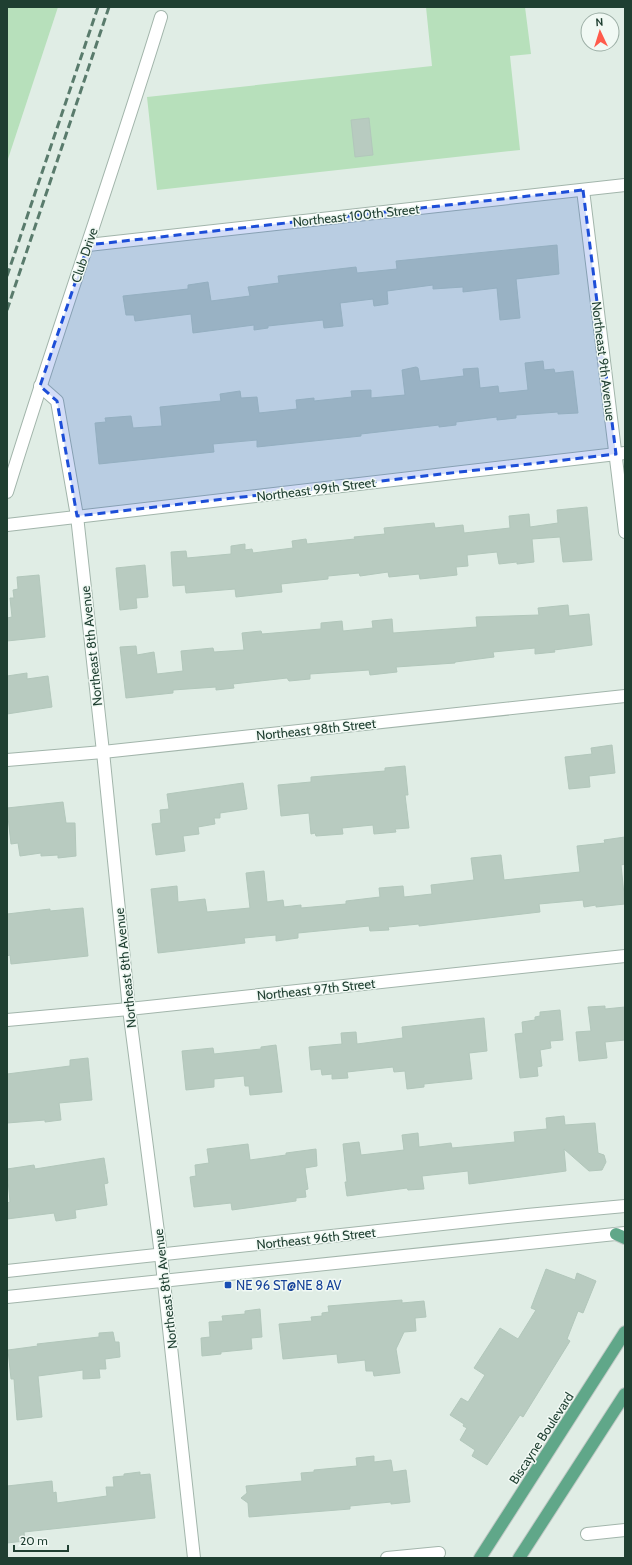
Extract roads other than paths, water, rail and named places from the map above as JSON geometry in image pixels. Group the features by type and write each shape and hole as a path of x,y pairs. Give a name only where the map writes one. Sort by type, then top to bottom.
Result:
{"main road":[{"name":"Biscayne Boulevard","path":"480,1558 625,1332"},
{"path":"519,1558 625,1394"}],"street":[{"name":"Club Drive","path":"7,492 40,386 88,245 161,17"},
{"name":"Northeast 100th Street","path":"88,245 625,186"},
{"name":"Northeast 9th Avenue","path":"583,190 621,453 625,532"},
{"name":"Northeast 8th Avenue","path":"40,386 57,401 77,516 104,752 129,1009 161,1255 194,1558"},
{"name":"Northeast 99th Street","path":"7,525 621,453"},
{"name":"Northeast 98th Street","path":"7,760 104,752 625,696"},
{"name":"Northeast 97th Street","path":"7,1020 129,1009 625,956"},
{"name":"Northeast 96th Street","path":"7,1271 625,1206"},
{"name":"Northeast 96th Street","path":"7,1297 622,1235"},
{"path":"587,1534 625,1530"},
{"path":"387,1558 439,1553"}],"railway":[{"path":"7,276 98,7"},
{"path":"7,310 109,7"}],"place":[{"name":"NE 96 ST@NE 8 AV","path":"228,1285"}]}
